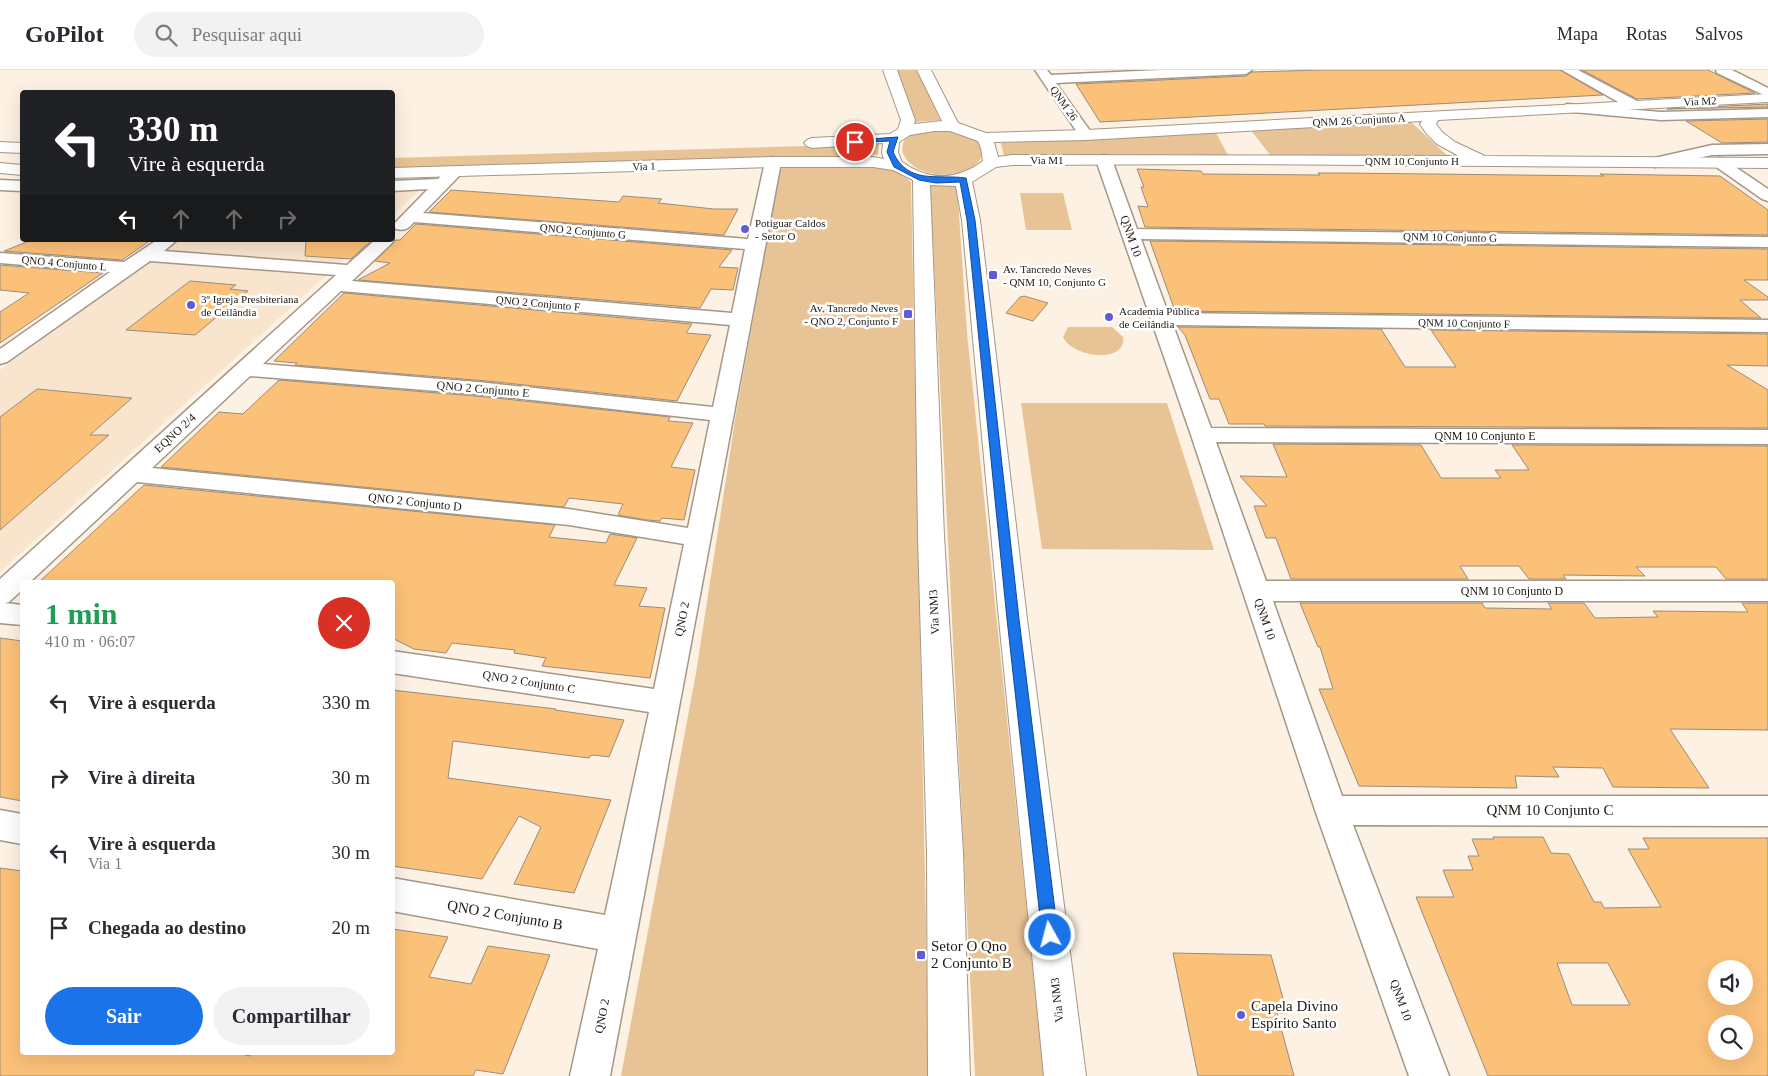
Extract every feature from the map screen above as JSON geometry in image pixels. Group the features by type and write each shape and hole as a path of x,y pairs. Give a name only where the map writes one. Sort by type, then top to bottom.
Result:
{"main road":[{"path":"890,70 908,120 892,143 890,152 896,166"},
{"path":"924,70 952,126"},
{"name":"Via M2","path":"1632,104 1768,98"},
{"name":"QNM 26 Conjunto A","path":"1086,135 1632,104"},
{"path":"1434,116 1428,124 1448,144 1463,153 1495,161"},
{"path":"800,144 900,134 928,126 952,126 984,138 989,148 991,163 963,180 922,178"},
{"path":"1215,127 1241,132 1257,144 1257,150 1250,156 1227,159"},
{"name":"Via M1","path":"984,138 1086,135"},
{"path":"0,147 20,148"},
{"path":"0,152 20,154"},
{"path":"1716,156 1768,163"},
{"name":"QNM 10 Conjunto H","path":"1104,160 1655,162 1716,156"},
{"name":"Via M1","path":"991,163 1012,160 1104,160"},
{"name":"Via 1","path":"395,173 773,162 873,162 896,166 922,178"},
{"path":"0,168 20,170"},
{"name":"Via NM3","path":"922,178 931,536 945,852 949,1076"},
{"name":"Via NM3","path":"963,180 971,220 1013,619 1065,1076"}],"street":[{"path":"1044,74 1246,70"},
{"path":"1568,70 1632,104"},
{"path":"1722,70 1768,93"},
{"name":"QNM 26","path":"1044,74 1086,135"},
{"path":"1566,107 1662,116 1768,112"},
{"path":"1727,115 1760,135"},
{"path":"1662,116 1680,127"},
{"path":"1696,138 1768,196"},
{"path":"1716,156 1768,149"},
{"name":"QNM 10","path":"1104,160 1202,434 1332,810 1429,1076"},
{"name":"QNO 2","path":"590,1076 666,703 754,245 773,162"},
{"path":"395,231 455,171"},
{"path":"395,186 441,184"},
{"path":"0,185 20,186"},
{"name":"QNO 2 Conjunto G","path":"411,217 754,245"},
{"name":"QNM 10 Conjunto G","path":"1131,234 1768,242"},
{"path":"5,350 165,242"},
{"name":"EQNO 2/4","path":"0,595 383,242"},
{"path":"147,255 343,278"},
{"name":"QNO 4 Conjunto L","path":"0,258 127,268"},
{"name":"QNO 2 Conjunto F","path":"343,278 741,320"},
{"name":"QNM 10 Conjunto F","path":"1160,319 1768,326"},
{"name":"QNO 2 Conjunto E","path":"244,369 488,389 721,415"},
{"name":"QNM 10 Conjunto E","path":"1202,434 1768,437"},
{"name":"QNO 2 Conjunto D","path":"131,474 569,517 698,538"},
{"name":"QNM 10 Conjunto D","path":"1255,591 1768,591"},
{"path":"0,613 20,615"},
{"name":"QNO 2 Conjunto C","path":"395,662 666,703"},
{"name":"QNM 10 Conjunto C","path":"1332,810 1768,811"},
{"path":"0,825 20,829"},
{"name":"QNO 2 Conjunto B","path":"395,895 618,935"}],"shaded area":[{"path":"890,70 918,70 940,120 915,122"},
{"path":"1410,121 1449,157 1271,156 1250,129"},
{"path":"947,129 972,138 981,148 982,157 975,165 963,171 949,174 933,174 918,169 906,159 902,148 904,141 912,134 923,130"},
{"path":"1203,132 1216,133 1228,155 1004,156 1001,143"},
{"path":"879,144 878,155 395,169 395,158"},
{"path":"852,163 890,170 911,182 929,1076 621,1076 696,673 736,414 780,170 785,166"},
{"path":"435,176 395,213 395,177"},
{"path":"930,185 957,185 967,333 1044,1076 975,1076"},
{"path":"1020,193 1063,193 1072,230 1026,230"},
{"path":"177,242 363,242 0,572 0,370"},
{"path":"1068,327 1112,327 1123,337 1122,346 1117,351 1098,355 1077,350 1068,344 1063,337"},
{"path":"1021,403 1167,403 1214,550 1042,549"}],"building":[{"path":"1321,70 1560,70 1603,95 1100,122 1076,84 1246,76 1252,72"},
{"path":"1582,70 1708,70 1755,93 1637,99"},
{"path":"1768,104 1768,107 1667,109"},
{"path":"1768,119 1768,142 1722,143 1686,121"},
{"path":"1137,169 1201,171 1203,174 1320,175 1318,173 1342,173 1720,176 1768,210 1768,235 1145,227 1138,206 1148,207 1141,187 1144,187"},
{"path":"451,190 619,202 623,196 662,199 658,203 714,209 738,209 724,235 429,212"},
{"path":"416,224 732,250 719,267 738,268 733,290 711,289 700,308 358,280 390,263 375,261 396,240 400,240"},
{"path":"1150,241 1768,249 1768,280 1744,280 1768,297 1768,300 1740,300 1761,318 1175,311"},
{"path":"27,242 148,242 122,260 4,251"},
{"path":"306,242 370,242 351,259 305,256"},
{"path":"0,265 103,273 0,343 0,312 29,293 0,290"},
{"path":"190,281 236,285 230,289 248,291 195,335 126,330"},
{"path":"344,293 692,324 686,333 711,335 677,401 487,381 295,365 297,363 274,361"},
{"path":"1024,296 1048,303 1033,321 1006,313 1020,297"},
{"path":"1178,327 1381,329 1405,367 1456,367 1431,330 1768,334 1768,366 1727,365 1768,390 1768,428 1265,426 1264,424 1229,424 1219,399 1210,399 1185,335"},
{"path":"279,380 487,397 670,417 668,421 693,423 671,467 695,470 684,520 662,518 660,521 618,515 623,504 569,498 564,507 161,467 219,412 243,414"},
{"path":"37,389 132,398 90,435 109,435 0,530 0,417"},
{"path":"1273,444 1421,445 1441,478 1501,478 1495,470 1529,470 1512,445 1768,446 1768,579 1726,579 1716,567 1636,567 1645,576 1563,575 1566,579 1529,579 1519,566 1460,566 1468,579 1291,579 1276,538 1266,538 1254,506 1267,506 1240,476 1287,477"},
{"path":"144,485 555,525 549,537 606,543 610,534 637,538 614,585 647,588 639,606 665,608 650,678 542,666 546,658 514,653 515,650 452,643 446,653 414,649 395,640 395,580 41,580"},
{"path":"1300,603 1482,603 1485,608 1552,609 1548,603 1584,603 1595,618 1658,617 1653,611 1748,612 1742,603 1768,603 1768,730 1670,729 1709,788 1613,787 1603,768 1553,767 1559,777 1515,776 1517,788 1359,786 1319,689 1333,689 1320,647 1318,647"},
{"path":"0,638 20,641 20,801 0,797"},
{"path":"395,690 556,709 624,720 609,757 594,755 589,758 453,741 448,778 611,800 574,893 514,884 541,827 519,816 482,879 395,866"},
{"path":"1543,837 1551,853 1569,854 1594,902 1601,902 1604,908 1661,907 1628,849 1649,849 1643,838 1768,838 1768,1076 1488,1076 1416,897 1454,897 1443,870 1473,870 1468,856 1479,856 1472,839","holes":["1557,963 1608,963 1630,1005 1572,1005"]},
{"path":"0,868 20,871 20,1055 395,1055 395,929 448,937 429,977 471,984 488,946 550,955 503,1074 476,1070 473,1076 0,1076"},
{"path":"1173,953 1271,955 1287,1013 1277,1013 1294,1076 1198,1076"}],"place":[{"name":"Potiguar Caldos - Setor O","path":"745,229"},
{"name":"Av. Tancredo Neves - QNM 10, Conjunto G","path":"993,275"},
{"name":"3º Igreja Presbiteriana de Ceilândia","path":"191,305"},
{"name":"Av. Tancredo Neves - QNO 2, Conjunto F","path":"908,314"},
{"name":"Academia Pública de Ceilândia","path":"1109,317"},
{"name":"Setor O Qno 2 Conjunto B","path":"921,955"},
{"name":"Capela Divino Espírito Santo","path":"1241,1015"}],"route":[{"path":"855,142 896,138 890,147 890,152 896,166 922,178 963,180 967,195 1013,619 1050,935"}]}
